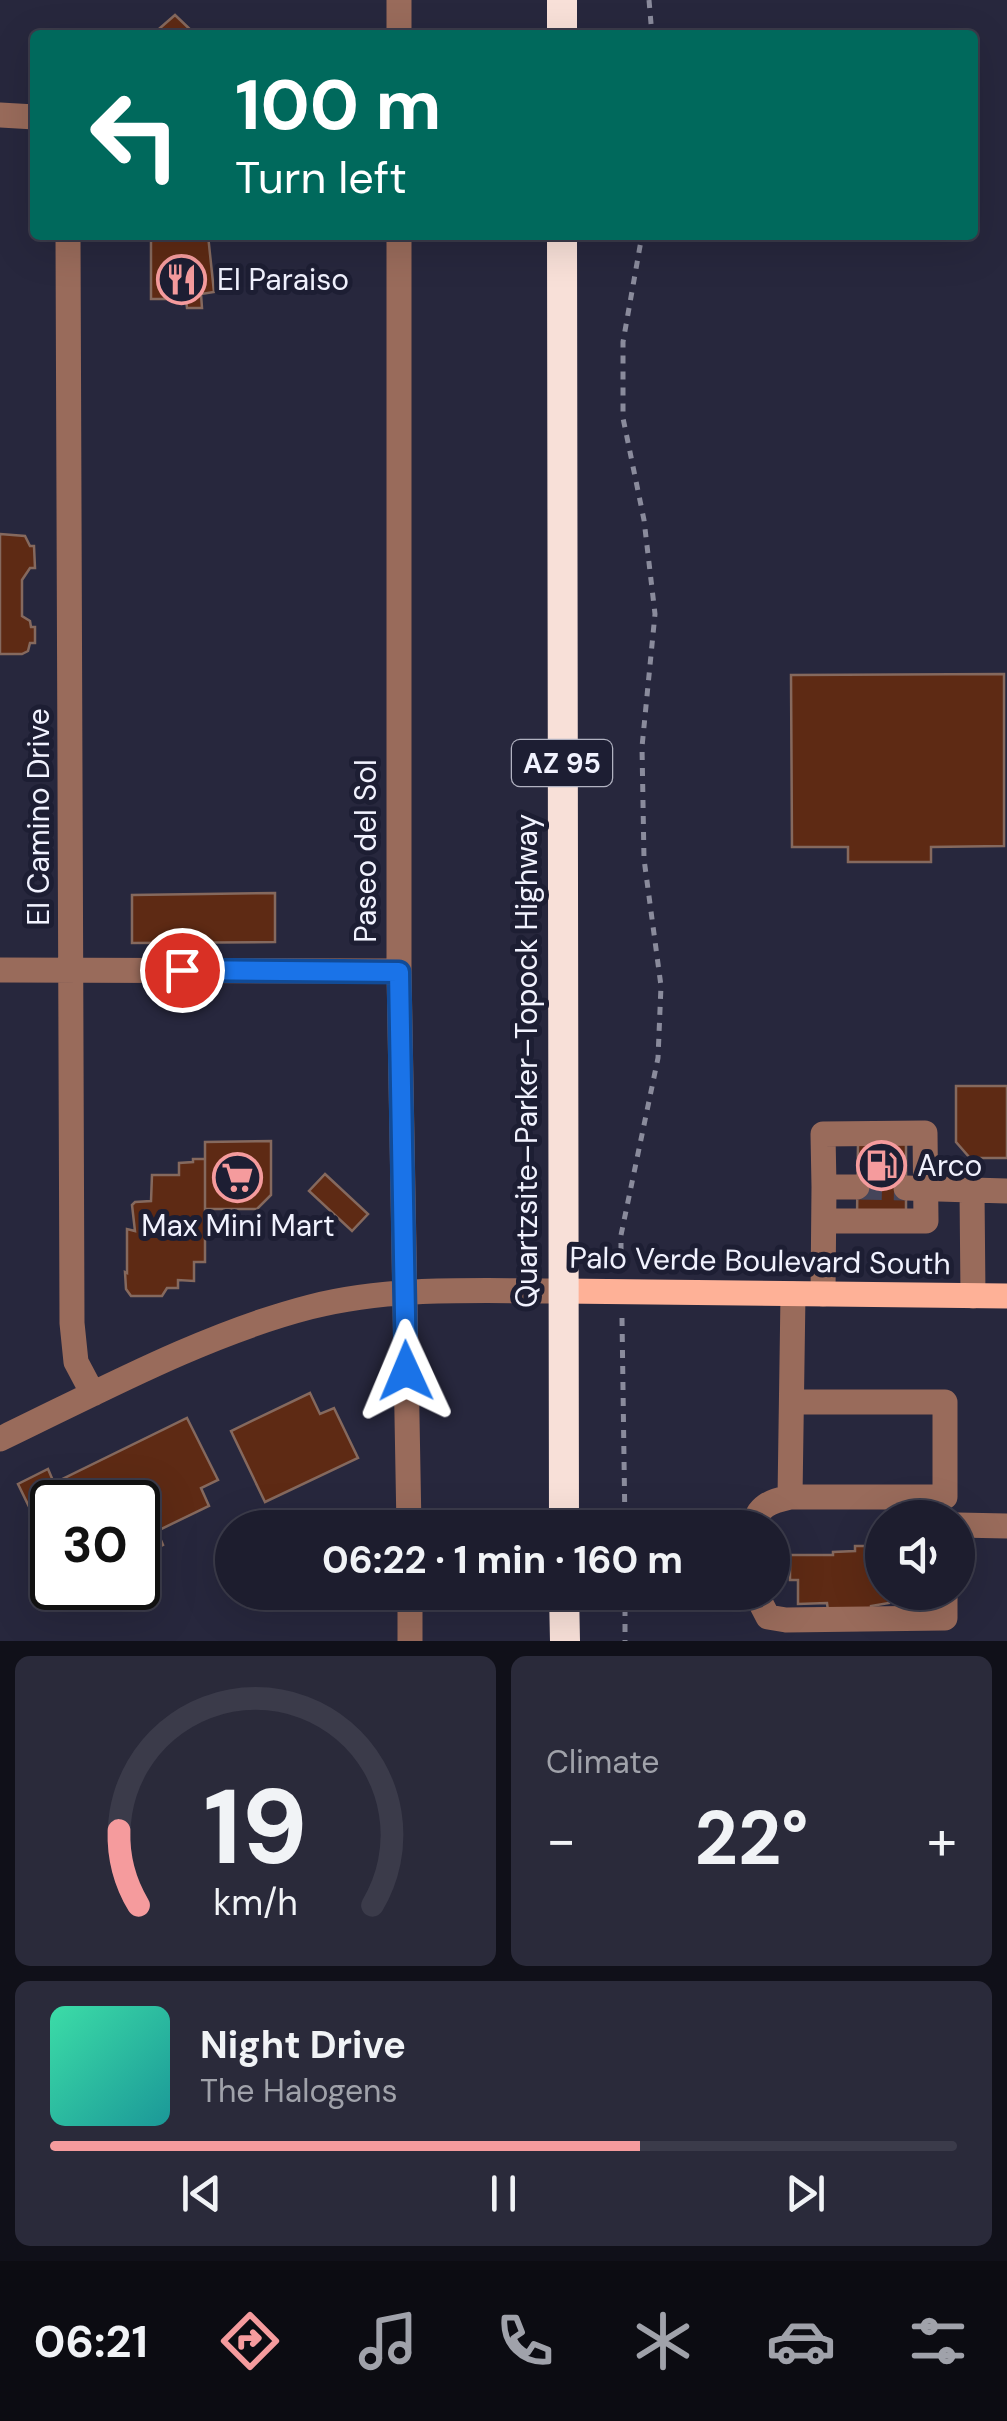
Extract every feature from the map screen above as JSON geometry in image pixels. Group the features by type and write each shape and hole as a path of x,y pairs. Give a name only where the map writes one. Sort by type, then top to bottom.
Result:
{"highway":[{"path":"562,0 562,30"},
{"name":"Quartzsite–Parker–Topock Highway","path":"562,240 564,1510"},
{"path":"564,1610 565,1641"}],"main road":[{"name":"Palo Verde Boulevard South","path":"562,1291 1007,1296"}],"street":[{"path":"399,0 399,30"},
{"path":"0,116 30,117"},
{"name":"El Camino Drive","path":"68,240 72,1323 76,1362 93,1394"},
{"name":"Paseo del Sol","path":"399,240 399,972 408,1510"},
{"path":"0,970 399,972"},
{"path":"823,1294 823,1134 926,1133 916,1188 926,1221 824,1221"},
{"path":"824,1187 857,1187"},
{"path":"916,1188 1007,1191"},
{"path":"972,1190 973,1296"},
{"name":"Palo Verde Boulevard South","path":"0,1439 216,1340 311,1306 405,1292 562,1291"},
{"path":"790,1497 793,1294"},
{"path":"792,1402 945,1402 945,1500"},
{"path":"761,1510 766,1503 790,1497 865,1502"},
{"path":"975,1526 1007,1526"},
{"path":"410,1610 410,1641"},
{"path":"764,1610 768,1617 786,1620 892,1610"}],"path":[{"path":"648,0 651,30"},
{"path":"625,1510 621,1235 658,1058 661,986 644,859 642,747 656,614 644,520 622,418 622,342 641,240"},
{"path":"625,1610 625,1641"}],"building":[{"path":"175,15 191,30 158,30"},
{"name":"El Paraiso","path":"151,240 209,240 214,292 201,294 202,308 187,308 186,299 151,299"},
{"path":"0,534 25,536 34,546 35,568 30,568 22,580 22,616 35,627 35,643 30,643 28,651 22,654 0,654"},
{"path":"1004,674 1004,846 931,847 931,862 848,862 848,847 792,847 791,675"},
{"path":"275,893 275,942 132,943 132,895"},
{"path":"956,1086 1007,1086 1007,1158 970,1158 956,1142"},
{"name":"Max Mini Mart","path":"271,1141 271,1195 257,1209 205,1209 205,1142"},
{"name":"Arco","path":"858,1144 906,1144 906,1218 857,1217"},
{"path":"205,1159 205,1262 194,1262 194,1281 178,1280 178,1288 167,1288 162,1296 131,1296 126,1289 125,1272 127,1229 135,1231 132,1205 151,1201 152,1175 179,1175 179,1163"},
{"path":"325,1174 368,1214 352,1231 309,1191"},
{"path":"310,1393 320,1414 334,1408 358,1458 265,1502 231,1431"},
{"path":"187,1418 218,1480 201,1488 209,1506 160,1530 160,1480 60,1480"},
{"path":"48,1469 53,1480 30,1480 30,1509 18,1484"},
{"path":"855,1546 865,1546 865,1610 871,1610 828,1611 827,1603 798,1604 798,1580 790,1580 790,1555 855,1551"}],"tunnel":[{"path":"857,1187 906,1188"}],"place":[{"name":"El Paraiso","path":"182,280"},
{"name":"Arco","path":"882,1166"},
{"name":"Max Mini Mart","path":"238,1177"}],"route":[{"path":"182,970 399,972 406,1371"}]}
